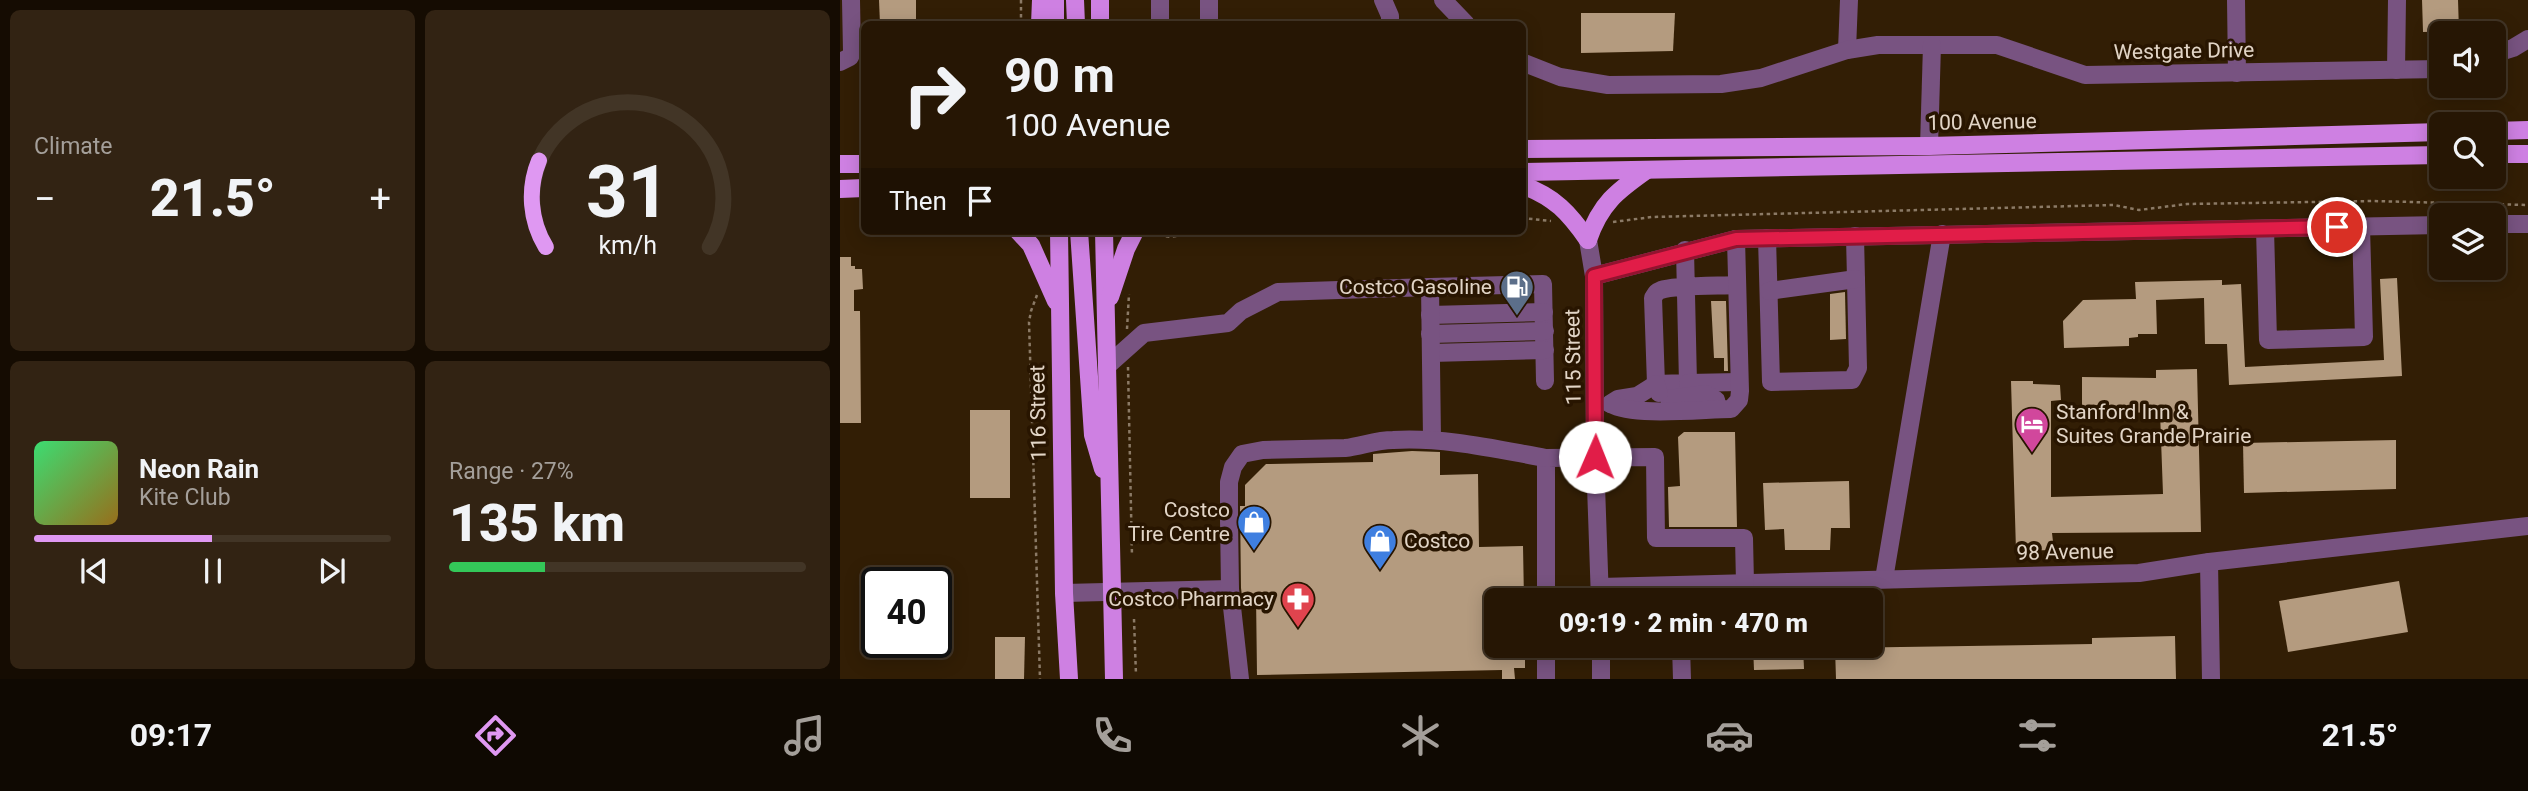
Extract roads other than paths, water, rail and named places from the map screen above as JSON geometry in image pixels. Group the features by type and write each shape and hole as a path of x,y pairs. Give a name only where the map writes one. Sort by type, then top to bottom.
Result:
{"main road":[{"path":"1040,21 1041,0"},
{"path":"1055,0 1055,21"},
{"path":"1074,0 1076,21"},
{"path":"1100,0 1100,21"},
{"path":"2506,131 2528,130"},
{"name":"100 Avenue","path":"1526,149 1929,146 2429,132"},
{"path":"2506,155 2528,154"},
{"name":"100 Avenue","path":"1526,172 2429,155"},
{"path":"840,164 861,164"},
{"path":"1588,240 1594,222 1609,200 1648,170"},
{"path":"1526,187 1545,195 1569,213 1588,240"},
{"path":"840,189 861,188"},
{"path":"1022,235 1031,245 1059,307"},
{"name":"116 Street","path":"1059,235 1064,593 1069,679"},
{"path":"1079,235 1093,435 1109,492"},
{"path":"1104,235 1114,679"},
{"path":"1105,314 1126,249 1134,235"}],"street":[{"path":"840,62 850,57 852,52 851,0"},
{"path":"1160,0 1160,21"},
{"path":"1209,0 1209,21"},
{"path":"1383,0 1390,21"},
{"path":"1443,0 1463,21"},
{"path":"1847,50 1849,0"},
{"path":"2236,0 2237,73"},
{"path":"2396,70 2397,0"},
{"path":"2506,50 2528,39"},
{"path":"1929,146 1932,45"},
{"name":"Westgate Drive","path":"1526,64 1560,77 1608,85 1721,84 1761,78 1847,50 1878,46 1997,45 2085,75 2429,69"},
{"path":"2506,225 2528,224"},
{"path":"1594,276 1685,250 1736,239 2429,225"},
{"path":"2265,229 2268,340 2364,337 2361,227"},
{"path":"1884,579 1942,234"},
{"path":"1767,238 1771,382 1852,380 1858,368 1854,236"},
{"path":"1604,404 1645,411 1731,409 1736,405 1740,382 1736,239"},
{"name":"115 Street","path":"1588,240 1594,276 1604,404 1595,457 1600,588"},
{"path":"1685,250 1688,383"},
{"path":"1769,291 1856,279"},
{"path":"1430,320 1543,284 1545,381"},
{"path":"1645,411 1658,392 1653,298 1659,291 1737,285"},
{"path":"1107,366 1144,332 1228,323 1241,310 1278,292 1430,320 1544,322"},
{"path":"1430,320 1544,322"},
{"path":"1430,320 1432,439"},
{"path":"1604,404 1688,383 1740,382"},
{"path":"1658,392 1692,398 1706,394 1716,400 1718,409"},
{"path":"1240,679 1230,589 1229,482 1233,467 1242,454 1263,450 1345,449 1372,441 1432,439 1545,458 1655,457 1657,538 1744,538 1745,583"},
{"path":"1545,458 1546,588"},
{"name":"98 Avenue","path":"1709,588 1745,583 2139,573 2209,562 2528,526"},
{"path":"2209,562 2211,679"},
{"path":"1064,593 1230,589"},
{"path":"1546,658 1546,679"},
{"path":"1601,658 1601,679"},
{"path":"1681,658 1682,679"}],"place":[{"name":"Costco Gasoline","path":"1517,317"},
{"name":"Stanford Inn & Suites Grande Prairie","path":"2032,454"},
{"name":"Costco Tire Centre","path":"1254,552"},
{"name":"Costco","path":"1380,571"},
{"name":"Costco Pharmacy","path":"1298,629"}]}
